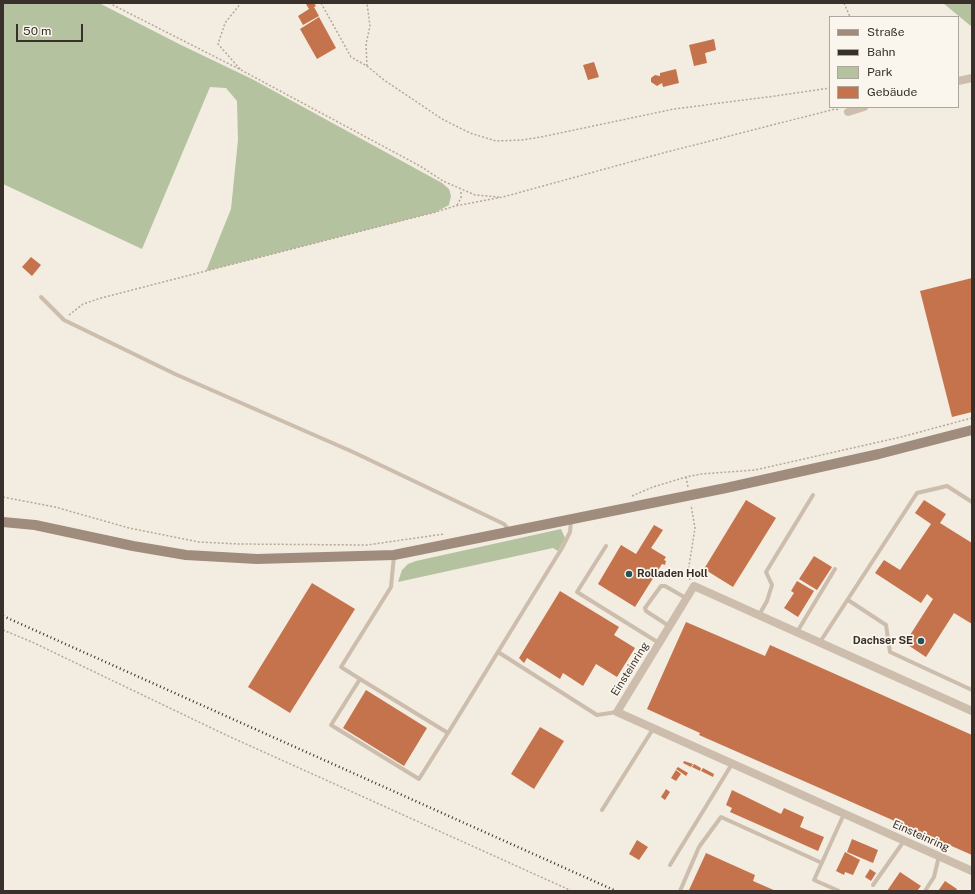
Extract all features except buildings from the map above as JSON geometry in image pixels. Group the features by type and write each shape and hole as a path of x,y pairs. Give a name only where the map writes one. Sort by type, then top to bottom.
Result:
{"street":[{"path":"959,81 972,78"},
{"path":"848,112 861,108"},
{"path":"3,522 35,524 133,546 186,555 256,559 394,555 571,520 879,454 972,430"},
{"path":"694,586 972,711"},
{"name":"Einsteinring","path":"694,586 617,712 972,871"}],"lane":[{"path":"41,297 64,320 175,374 367,459 504,524 510,531"},
{"path":"820,642 917,493 947,486 972,502"},
{"path":"759,615 767,601 772,585 766,572 813,495"},
{"path":"360,679 331,725 419,779 562,548 570,532 571,520"},
{"path":"606,546 577,592 659,643"},
{"path":"394,555 391,587 341,667 448,733"},
{"path":"796,632 835,569"},
{"path":"670,626 646,611 645,608 661,586 666,586 686,598"},
{"path":"848,600 886,625 890,652 972,690"},
{"path":"498,652 597,715 617,712"},
{"path":"602,810 653,728"},
{"path":"670,865 732,764"},
{"path":"839,891 814,880 844,814"},
{"path":"680,891 699,848 721,817 822,863"},
{"path":"873,885 904,840"},
{"path":"925,891 934,877 939,856"}],"path":[{"path":"109,3 241,70 461,190 483,196 502,197"},
{"path":"240,3 225,24 218,44 241,70"},
{"path":"321,3 351,57 367,66 384,80 442,119 470,133 496,141 522,140 541,137 674,109 829,88"},
{"path":"367,3 370,26 366,44 367,66"},
{"path":"844,3 850,16"},
{"path":"64,320 83,304 101,298 455,206 502,197 598,170 835,109 848,112"},
{"path":"455,206 460,202 461,190"},
{"path":"626,498 686,477 701,474 755,470 901,437 972,418"},
{"path":"686,477 688,489"},
{"path":"3,497 55,507 129,528 199,542 239,544 367,545 448,534"},
{"path":"691,504 695,528 688,572 689,579 694,586"},
{"path":"3,630 32,642 233,739 572,891"}],"green space":[{"path":"3,3 99,3 252,79 442,183 449,189 451,196 449,205 436,212 206,271 231,209 238,140 237,101 226,88 210,87 142,249 3,184"},
{"path":"943,3 972,3 972,27"},
{"path":"561,529 565,538 558,551 553,548 398,582 402,570 408,564 416,561"}],"railway":[{"path":"3,616 616,891"}],"place":[{"name":"Rolladen Holl","path":"629,574"},
{"name":"Dachser SE","path":"921,641"}]}
